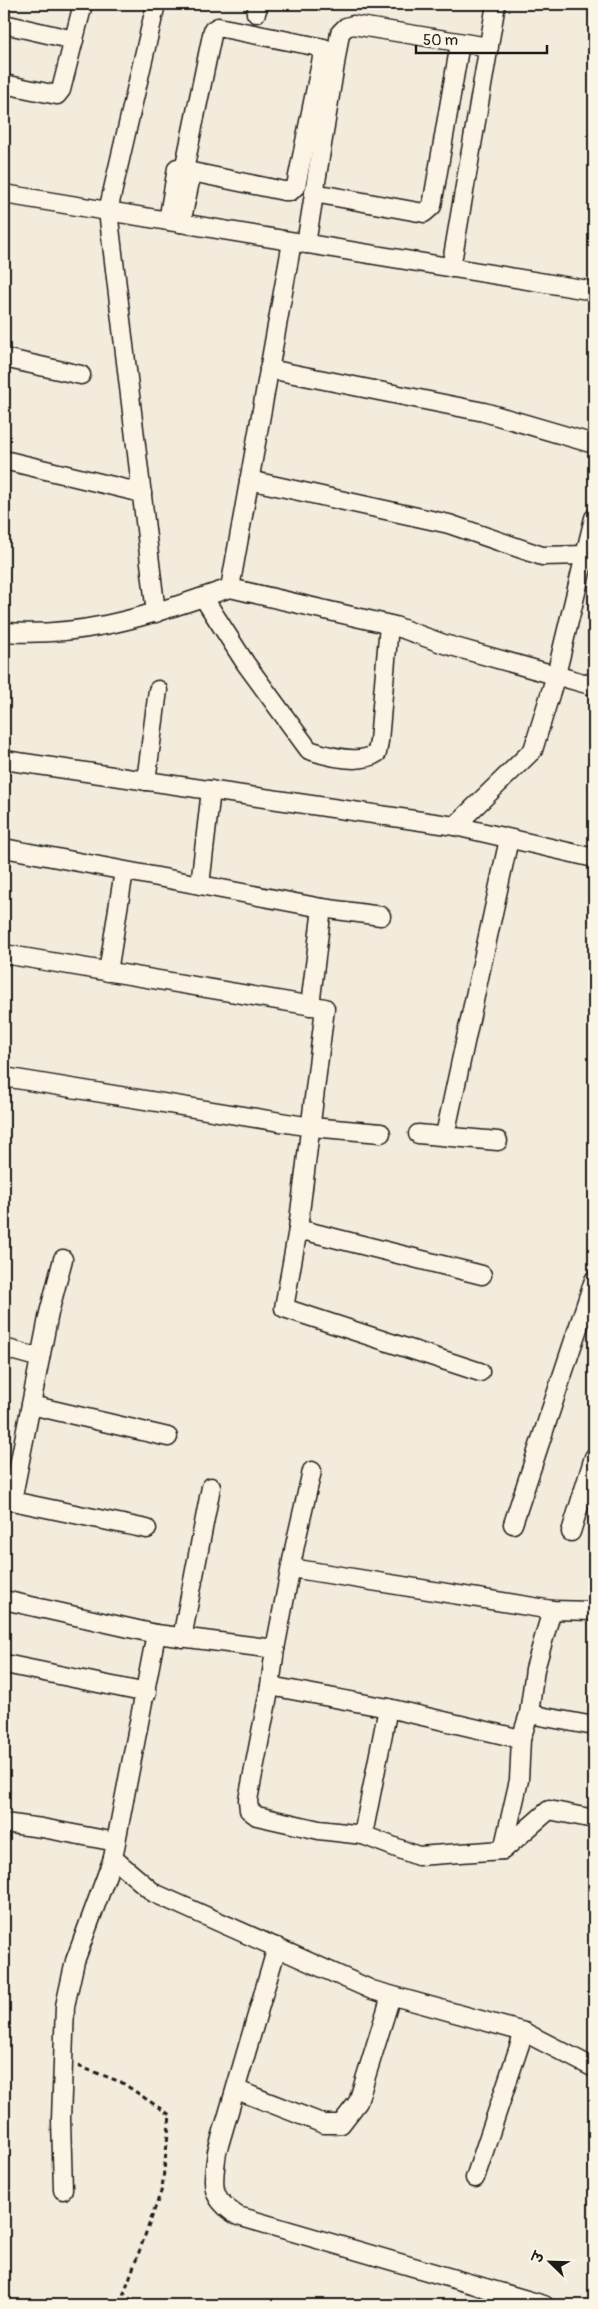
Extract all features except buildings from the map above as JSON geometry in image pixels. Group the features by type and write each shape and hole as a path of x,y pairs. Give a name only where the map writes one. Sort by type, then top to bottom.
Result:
{"street":[{"path":"4,84 57,95 61,90 83,4"},
{"path":"156,4 108,211 156,613"},
{"path":"451,268 496,4"},
{"path":"4,24 74,40"},
{"path":"230,588 269,368 299,243 314,193 340,34 346,27 353,25 489,47"},
{"path":"174,222 184,170 213,30 218,26 324,48 296,186 291,191 184,170"},
{"path":"314,193 424,213 429,210 432,206 460,43"},
{"path":"4,194 594,291"},
{"path":"4,358 81,375"},
{"path":"269,368 484,412 594,444"},
{"path":"4,460 142,493"},
{"path":"249,480 449,524 542,556 586,555"},
{"path":"455,826 533,750 556,675 594,518"},
{"path":"4,632 39,635 120,623 230,588 389,625 444,644 594,686"},
{"path":"203,597 246,664 309,750 341,757 369,759 377,753 389,625"},
{"path":"146,781 158,690"},
{"path":"4,760 455,826 594,858"},
{"path":"200,885 211,790"},
{"path":"445,1135 509,838"},
{"path":"4,848 322,908 381,916"},
{"path":"108,972 124,871"},
{"path":"310,1006 322,908"},
{"path":"4,954 325,1008 298,1229 284,1308 480,1372"},
{"path":"4,1077 310,1127 381,1133"},
{"path":"418,1134 498,1141"},
{"path":"298,1229 482,1275"},
{"path":"63,1259 40,1358 12,1501 147,1529"},
{"path":"513,1524 594,1280"},
{"path":"4,1348 40,1358"},
{"path":"31,1405 168,1437"},
{"path":"571,1532 594,1457"},
{"path":"312,1471 275,1650 248,1800 249,1810 257,1816 310,1828 363,1835 418,1856 503,1850 549,1810 594,1819"},
{"path":"182,1638 211,1486"},
{"path":"291,1568 552,1610 594,1611"},
{"path":"4,1600 156,1634 275,1650"},
{"path":"503,1850 519,1780 522,1739 529,1714 535,1669 552,1610"},
{"path":"64,2190 61,2120 65,2006 75,1961 114,1850 147,1693 156,1634"},
{"path":"5,1664 147,1693"},
{"path":"270,1686 388,1708 522,1739"},
{"path":"363,1835 388,1708"},
{"path":"529,1714 594,1726"},
{"path":"4,1823 42,1828 114,1850 154,1893 372,1990 524,2032 594,2068"},
{"path":"277,1947 237,2090 217,2152 213,2184 222,2205 238,2216 544,2305"},
{"path":"237,2090 324,2124 341,2124 358,2102 391,1996"},
{"path":"475,2178 524,2032"}],"path":[{"path":"64,2060 121,2082 170,2115 162,2189 124,2293 137,2305"}]}
